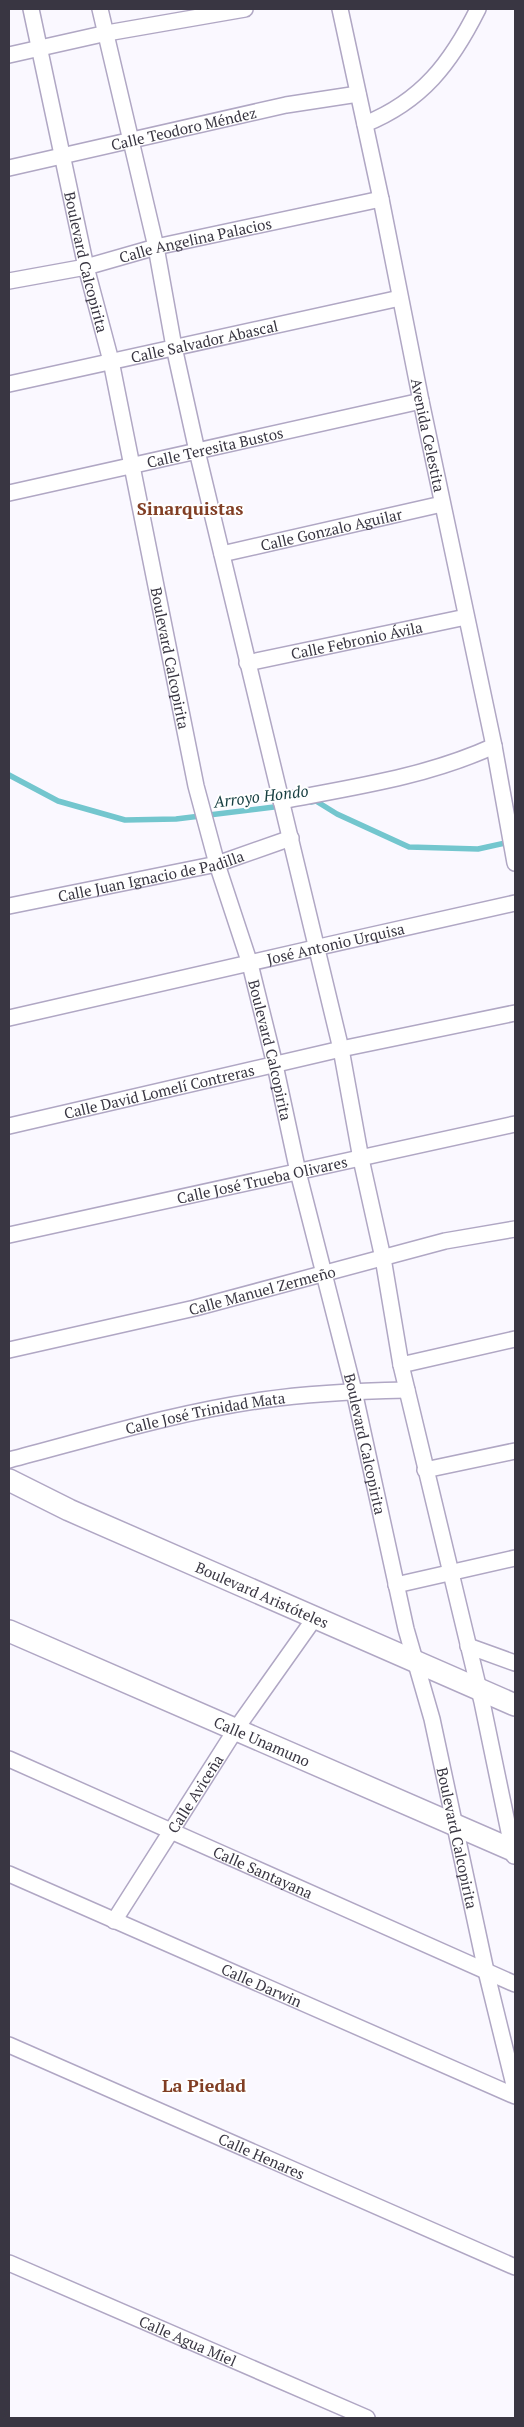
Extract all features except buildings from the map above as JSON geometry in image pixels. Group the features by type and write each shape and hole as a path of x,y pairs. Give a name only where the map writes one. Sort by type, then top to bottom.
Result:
{"street":[{"name":"Boulevard Calcopirita","path":"31,9 86,267 111,361 196,786 217,864 250,964 275,1064 298,1172 354,1391 396,1585 432,1719 486,1971 515,2089"},
{"path":"100,9 156,247 174,347 197,451 341,1049 360,1158 384,1258 401,1364 479,1690 514,1853"},
{"path":"9,55 107,33 245,9"},
{"name":"Avenida Celestita","path":"340,9 382,199 400,298 494,746 515,859"},
{"path":"364,124 392,113 431,82 464,37 478,9"},
{"name":"Calle Teodoro Méndez","path":"9,168 286,105 358,94"},
{"name":"Calle Angelina Palacios","path":"9,281 86,267 156,247 382,199"},
{"name":"Calle Salvador Abascal","path":"9,384 400,298"},
{"name":"Calle Teresita Bustos","path":"9,493 421,401"},
{"name":"Calle Gonzalo Aguilar","path":"222,554 442,504"},
{"name":"Calle Febronio Ávila","path":"247,663 466,617"},
{"path":"281,803 409,776 462,761 494,746"},
{"name":"Calle Juan Ignacio de Padilla","path":"9,906 217,864 291,838"},
{"name":"José Antonio Urquisa","path":"9,1018 250,964 316,946 515,903"},
{"name":"Calle David Lomelí Contreras","path":"9,1126 341,1049 515,1013"},
{"name":"Calle José Trueba Olivares","path":"9,1236 515,1124"},
{"name":"Calle Manuel Zermeño","path":"9,1350 195,1308 445,1241 515,1229"},
{"path":"401,1364 515,1339"},
{"name":"Calle José Trinidad Mata","path":"9,1475 210,1409 263,1400 354,1391 407,1390"},
{"path":"425,1470 515,1451"},
{"name":"Boulevard Aristóteles","path":"9,1475 68,1510 314,1619 515,1705"},
{"path":"396,1585 515,1558"},
{"name":"Calle Aviceña","path":"114,1921 236,1730 314,1619"},
{"name":"Calle Unamuno","path":"9,1632 514,1853"},
{"path":"468,1646 515,1663"},
{"name":"Calle Santayana","path":"9,1759 515,1984"},
{"name":"Calle Darwin","path":"9,1874 515,2096"},
{"name":"Calle Henares","path":"9,2045 515,2267"},
{"name":"Calle Agua Miel","path":"9,2263 367,2418"}],"waterway":[{"name":"Arroyo Hondo","path":"9,775 58,801 125,820 176,819 282,806"},
{"name":"Arroyo Hondo","path":"311,802 316,801 337,814 409,847 478,849 510,842"}],"district":[{"name":"Sinarquistas","path":"190,508"},
{"name":"La Piedad","path":"204,2085"}]}
